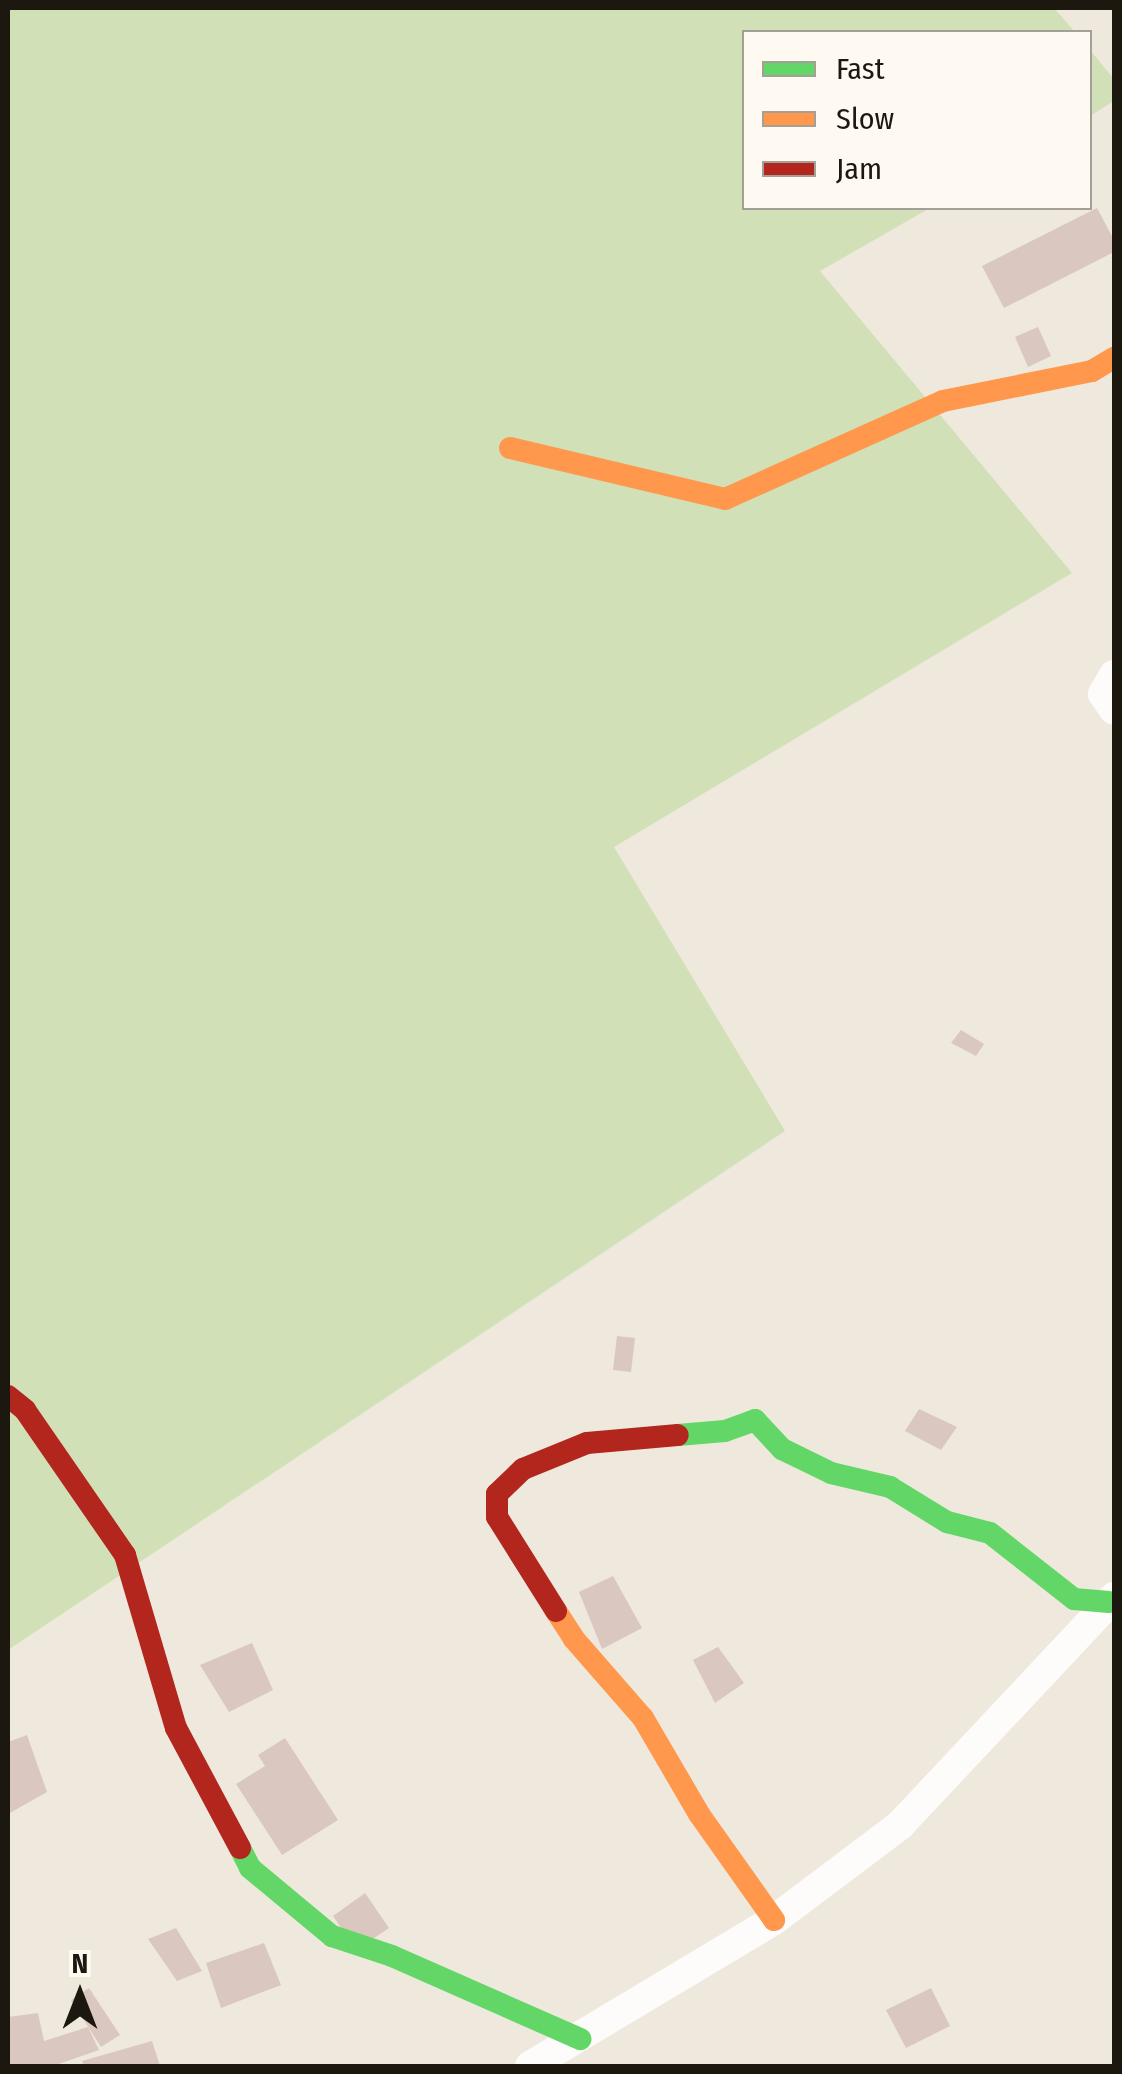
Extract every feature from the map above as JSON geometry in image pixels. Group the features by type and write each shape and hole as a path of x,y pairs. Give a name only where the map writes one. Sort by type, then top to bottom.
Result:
{"street":[{"path":"510,448 725,499 943,401 1092,371 1114,358"},
{"path":"1114,674 1103,694 1114,710"},
{"path":"8,1396 25,1410 125,1555 176,1728 250,1868 332,1936 392,1956 580,2039"},
{"path":"774,1920 699,1814 643,1718 574,1638 497,1517 497,1494 523,1469 587,1443 725,1430 755,1420 782,1449 831,1473 890,1488 947,1522 990,1533 1074,1599 1112,1600"},
{"path":"530,2066 774,1920 900,1825 1112,1600"}],"green space":[{"path":"8,8 1054,8 1073,30 742,30 742,210 927,210 820,271 1072,573 614,847 785,1131 8,1650"},
{"path":"1092,52 1114,79 1114,101 1092,115"}],"building":[{"path":"1097,208 1114,240 1114,252 1004,308 982,266"},
{"path":"1038,327 1051,356 1028,367 1015,337"},
{"path":"961,1030 984,1044 976,1056 951,1043"},
{"path":"617,1336 635,1338 631,1372 613,1370"},
{"path":"919,1409 957,1427 941,1450 905,1431"},
{"path":"613,1576 642,1628 602,1649 579,1592"},
{"path":"252,1643 273,1690 229,1712 200,1665"},
{"path":"718,1647 744,1683 715,1703 693,1660"},
{"path":"27,1735 47,1792 8,1814 8,1742"},
{"path":"285,1738 338,1820 282,1855 236,1784 265,1766 258,1755"},
{"path":"365,1893 389,1928 356,1950 333,1916"},
{"path":"176,1928 202,1971 177,1981 148,1939"},
{"path":"264,1943 281,1985 221,2008 206,1963"},
{"path":"89,1988 120,2035 101,2047 71,2000"},
{"path":"931,1988 950,2026 906,2048 886,2010"},
{"path":"38,2013 44,2041 88,2027 99,2050 53,2066 8,2066 8,2017"},
{"path":"152,2041 160,2066 84,2066 82,2061"}],"traffic: fast":[{"path":"678,1435 725,1431 755,1420 782,1449 831,1473 890,1487 947,1522 990,1533 1074,1599 1109,1602"},
{"path":"240,1848 250,1868 332,1936 392,1956 580,2039"}],"traffic: slow":[{"path":"510,448 725,499 943,401 1092,371 1114,358"},
{"path":"556,1611 574,1639 643,1718 699,1814 774,1920"}],"traffic: jam":[{"path":"8,1396 25,1410 125,1555 176,1728 240,1848"},
{"path":"556,1611 497,1517 497,1494 523,1469 587,1443 678,1435"}]}
